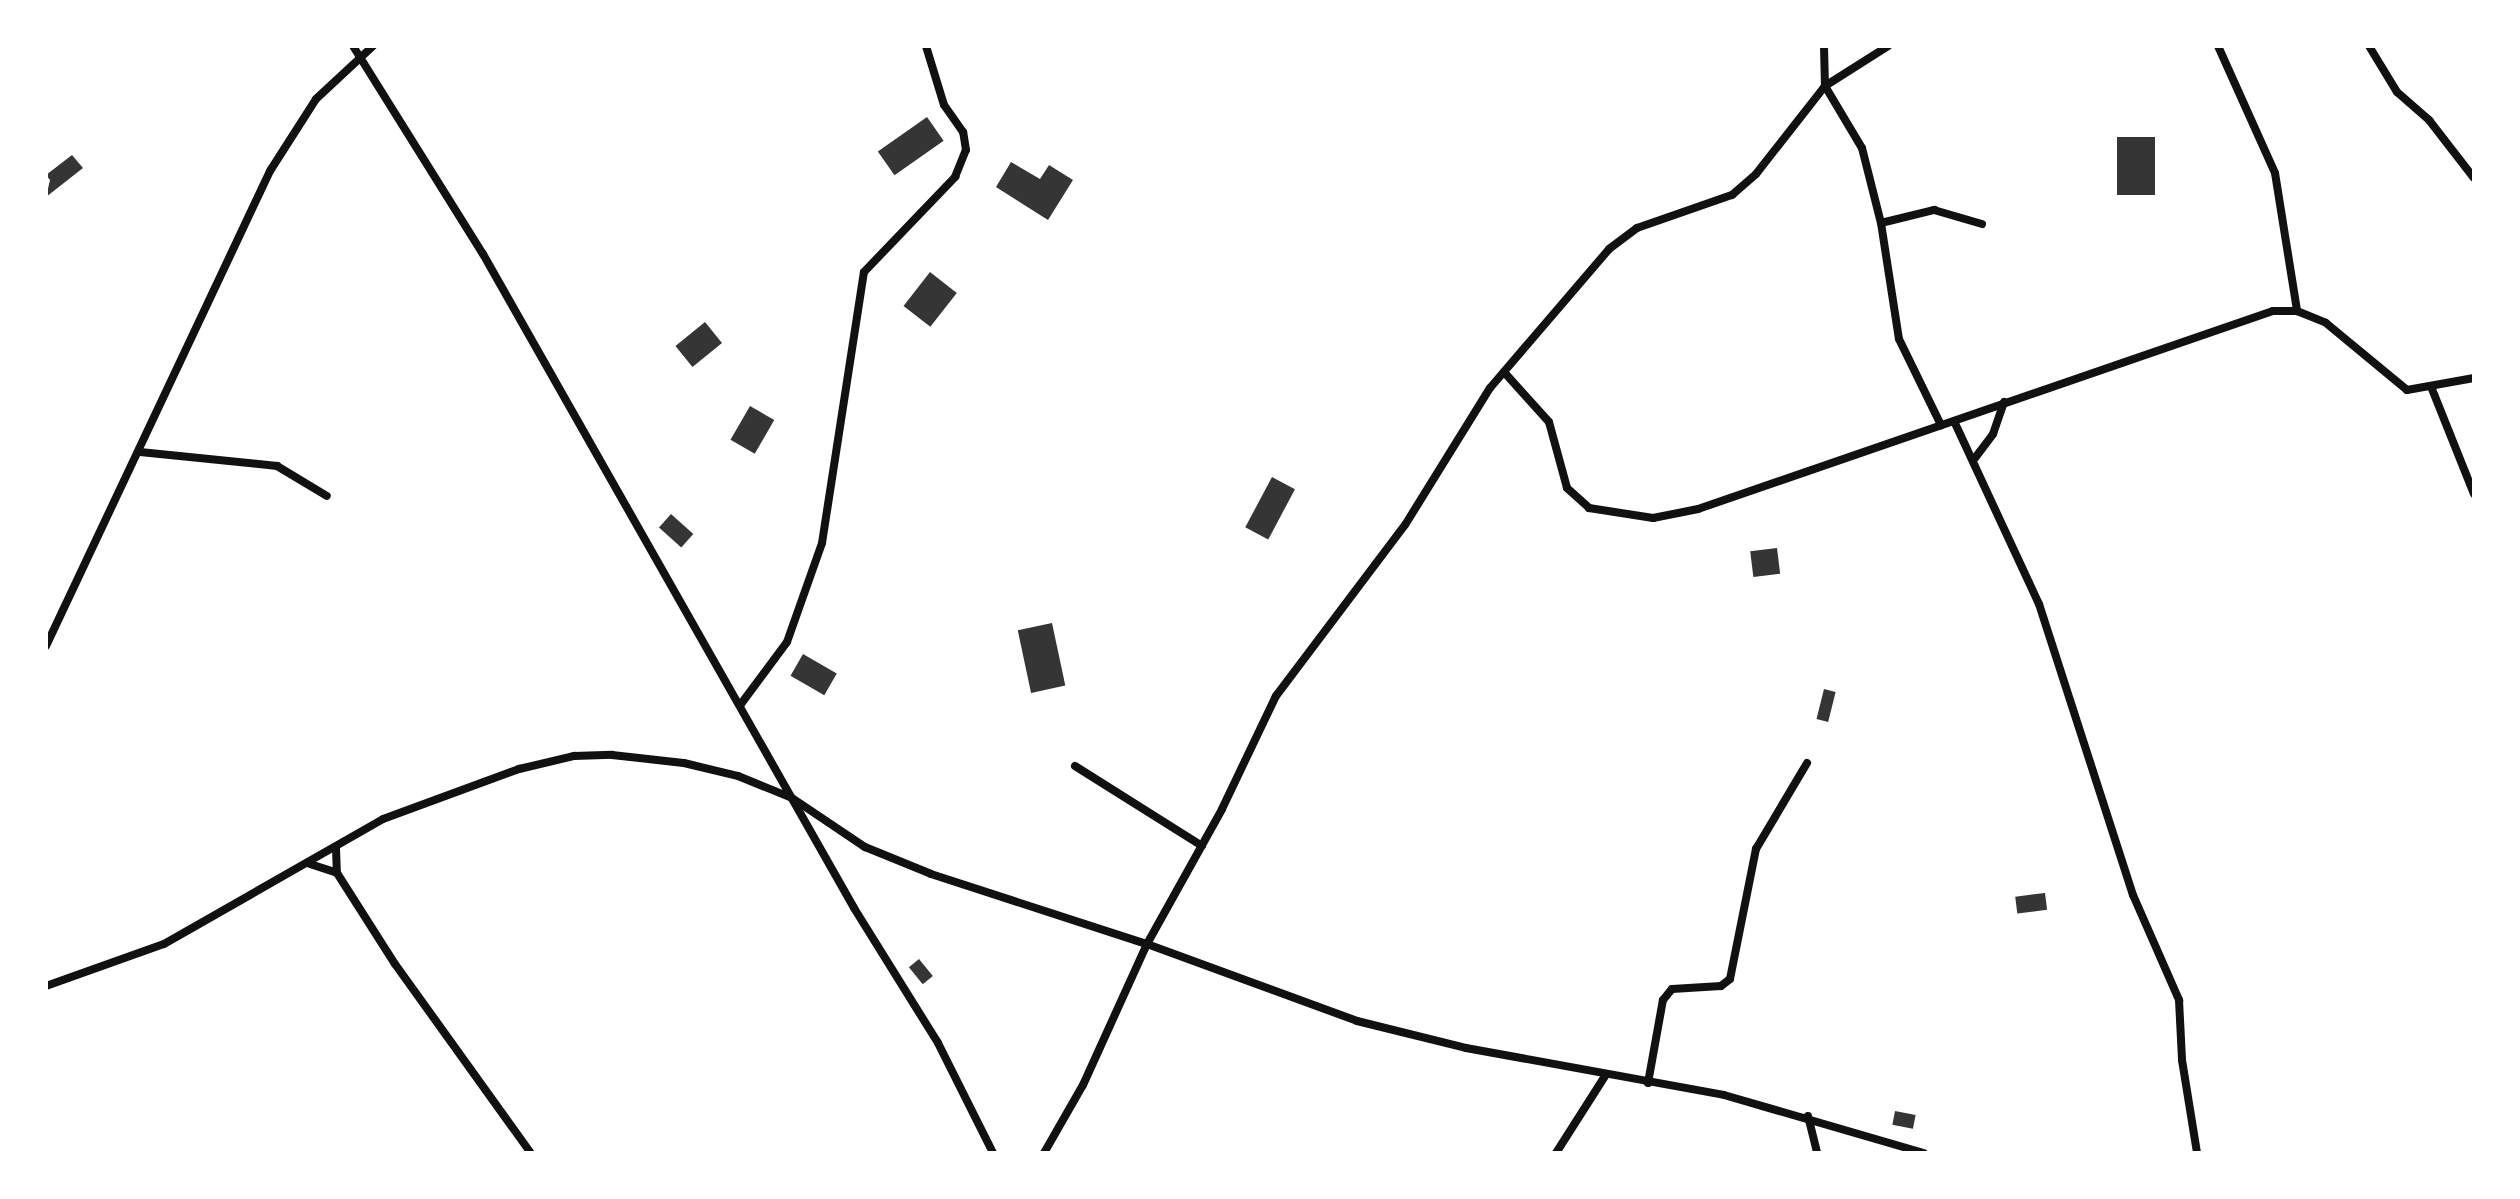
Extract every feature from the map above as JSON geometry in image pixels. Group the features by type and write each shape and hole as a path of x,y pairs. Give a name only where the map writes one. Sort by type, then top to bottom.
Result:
{"street":[{"path":"353,46 363,57 483,254 792,798 938,1043 993,1153"},
{"path":"46,646 91,541 140,452 270,171 316,99 373,46"},
{"path":"741,704 787,642 822,543 864,272 955,177 966,150 963,132 944,105 926,46"},
{"path":"1824,46 1825,86 1862,148 1881,223 1899,339 1941,425"},
{"path":"1044,1153 1083,1085 1147,944 1202,846 1276,696 1405,525 1465,421 1609,249 1637,228 1732,195 1756,174 1825,86 1888,46"},
{"path":"2218,46 2275,173 2297,311"},
{"path":"2369,46 2397,92 2429,120 2474,178"},
{"path":"1881,223 1934,210 1982,224"},
{"path":"1504,372 1549,422 1567,488 1589,508 1623,516 1653,518 1698,509 2273,311 2297,311 2326,323 2407,390 2432,389 2474,378"},
{"path":"2432,389 2474,494"},
{"path":"1975,458 1993,434 2004,402"},
{"path":"1954,421 1975,458 1984,489 2006,525 2051,637 2133,895 2179,1000 2182,1060 2197,1153"},
{"path":"140,452 277,466 327,496"},
{"path":"46,986 164,944 310,864 383,819 436,798 574,756 684,763 792,798 865,847 905,863 1147,944 1357,1021 1605,1076 1808,1116 1924,1153"},
{"path":"1648,1083 1663,1000 1672,989 1721,986 1730,979 1756,849 1807,763"},
{"path":"1075,766 1202,846"},
{"path":"336,848 337,873 395,964 531,1153"},
{"path":"310,864 337,873"},
{"path":"1556,1153 1605,1076"},
{"path":"1808,1116 1817,1153"}],"building":[{"path":"927,117 944,141 894,175 878,151"},
{"path":"2117,137 2155,137 2155,195 2117,195"},
{"path":"72,155 83,168 46,197 50,180 46,175"},
{"path":"1011,162 1040,179 1049,165 1073,180 1048,220 996,187"},
{"path":"930,272 957,293 930,327 904,306"},
{"path":"705,322 722,343 692,367 675,346"},
{"path":"750,406 774,420 755,454 730,440"},
{"path":"1272,477 1295,489 1268,540 1245,527"},
{"path":"671,514 693,534 681,547 659,527"},
{"path":"1777,548 1780,574 1753,577 1750,551"},
{"path":"1052,623 1065,686 1031,693 1018,630"},
{"path":"803,654 837,674 824,695 790,676"},
{"path":"1824,689 1836,692 1828,722 1817,719"},
{"path":"2045,893 2047,910 2017,914 2015,897"},
{"path":"919,959 933,976 923,984 909,967"},
{"path":"1895,1111 1916,1115 1913,1129 1892,1125"}]}
